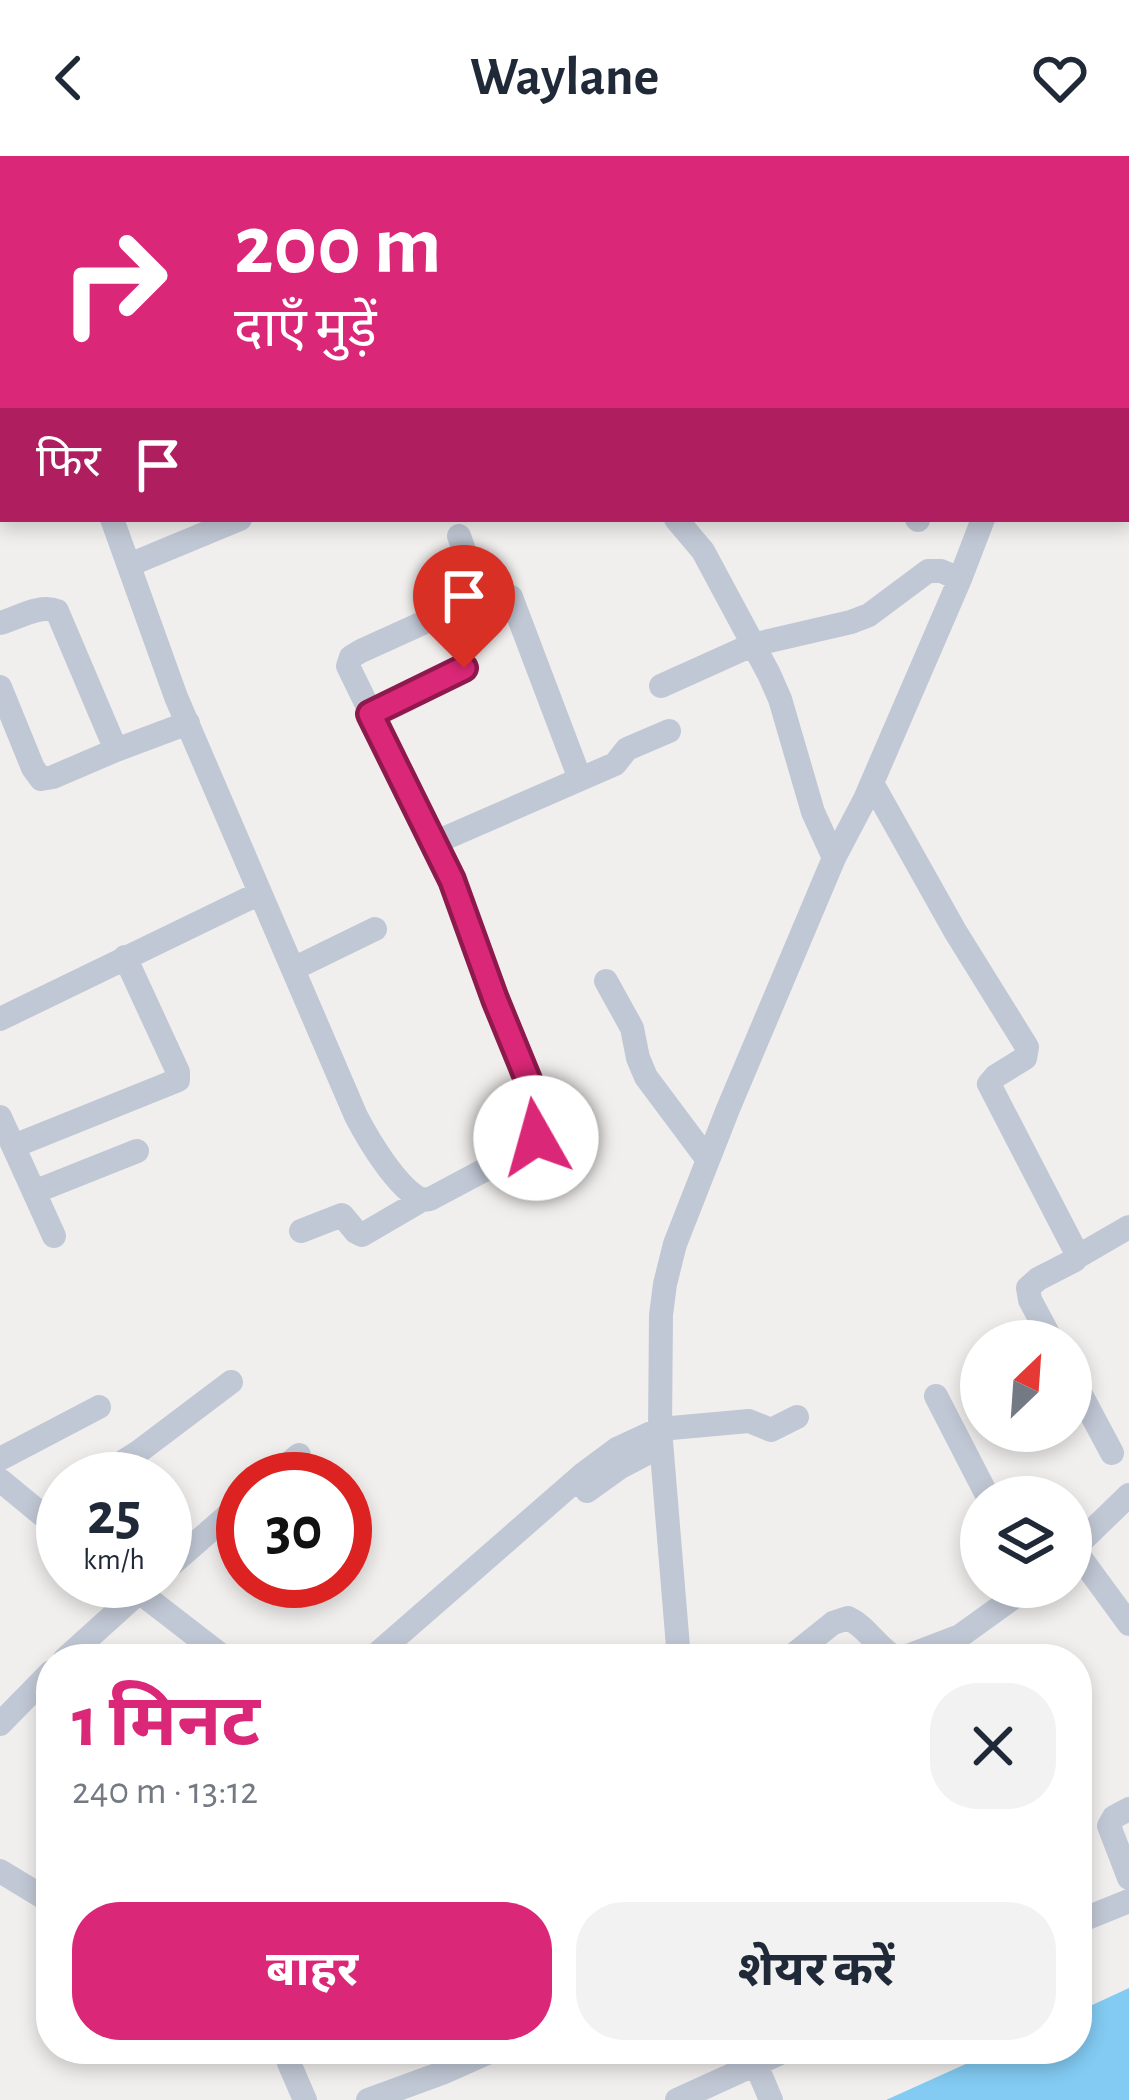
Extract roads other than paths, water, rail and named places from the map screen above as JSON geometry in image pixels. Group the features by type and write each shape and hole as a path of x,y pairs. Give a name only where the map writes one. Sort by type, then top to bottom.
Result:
{"street":[{"path":"113,522 188,723 367,1136 406,1189 422,1201"},
{"path":"129,565 232,522"},
{"path":"679,522 703,550 769,674 813,812 834,858"},
{"path":"678,1644 661,1438 661,1315 675,1244 834,858 872,783 982,522"},
{"path":"301,1231 341,1215 362,1235 524,1149 543,1126 452,880 348,661 475,593 459,536"},
{"path":"661,686 752,645 869,615 928,571 960,579"},
{"path":"511,597 580,779"},
{"path":"0,623 42,608 57,611 116,750"},
{"path":"370,714 464,668"},
{"path":"0,687 41,778 188,723"},
{"path":"434,843 619,762 627,749 669,731"},
{"path":"872,783 1027,1047 1024,1058 991,1080 990,1090 1077,1257"},
{"path":"0,1019 260,893"},
{"path":"293,969 375,928"},
{"path":"14,1146 178,1079 125,958"},
{"path":"606,981 632,1028 646,1077 708,1160"},
{"path":"0,1118 54,1236"},
{"path":"34,1192 137,1151"},
{"path":"1041,1320 1028,1288 1129,1227"},
{"path":"134,1452 231,1382"},
{"path":"936,1396 977,1476"},
{"path":"0,1460 99,1407"},
{"path":"1092,1415 1112,1453"},
{"path":"408,1644 603,1458 661,1438 749,1421 771,1430 797,1417"},
{"path":"0,1480 36,1499"},
{"path":"1092,1531 1129,1495"},
{"path":"192,1546 216,1526"},
{"path":"1092,1576 1129,1624"},
{"path":"390,1644 477,1577"},
{"path":"80,1644 116,1608"},
{"path":"166,1608 208,1644"},
{"path":"939,1644 960,1636 999,1608"},
{"path":"807,1644 833,1623 848,1618 878,1644"},
{"path":"0,1724 36,1687"},
{"path":"1129,1808 1114,1816 1109,1826 1129,1878"},
{"path":"0,1871 36,1893"},
{"path":"1092,1916 1129,1900"},
{"path":"290,2064 304,2100"},
{"path":"368,2100 464,2064"},
{"path":"677,2100 760,2074"}],"water":[{"path":"1129,1988 1129,2100 886,2100 966,2064 1092,2064 1092,2005"}]}
